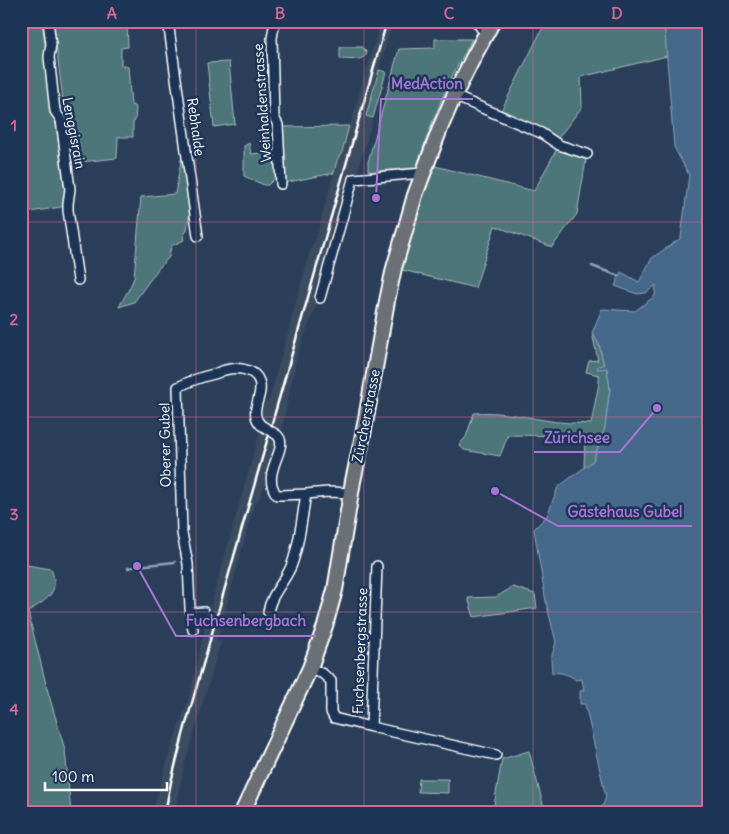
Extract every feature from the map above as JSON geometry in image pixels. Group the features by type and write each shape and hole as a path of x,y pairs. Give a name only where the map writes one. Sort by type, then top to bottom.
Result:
{"main road":[{"name":"Zürcherstrasse","path":"242,813 310,668 325,626 335,590 351,493 394,268 415,195 441,126 454,96 490,27"}],"street":[{"name":"Lenggisrain","path":"48,21 51,44 49,58 55,110 61,120 69,179 68,210 78,280"},
{"name":"Rebhalde","path":"168,21 198,236"},
{"name":"Weinhaldenstrasse","path":"275,21 272,38 274,117 278,125 281,184"},
{"path":"476,21 481,28 490,27"},
{"path":"454,96 541,133 560,145 587,154"},
{"path":"320,298 353,179 424,173"},
{"name":"Oberer Gubel","path":"193,630 188,564 182,533 178,388 190,380 225,370 247,370 260,381 255,414 257,421 280,437 281,444 273,467 272,480 277,495 328,492 351,493"},
{"path":"268,612 269,603 292,566 306,494"},
{"name":"Fuchsenbergstrasse","path":"310,668 323,674 331,681 331,712 334,718 370,727 377,566"},
{"path":"191,613 204,612"},
{"path":"370,727 496,756"}],"shaded area":[{"path":"381,21 393,21 366,115 373,118 357,174 352,174 317,304 298,352 280,437 259,500 255,502 217,641 221,642 185,763 174,813 153,813 171,748 190,695 205,626 260,430 257,429 265,401 269,400 312,244 315,242 337,160 342,152"},
{"path":"664,21 708,21 708,813 600,813 606,797 585,704 580,704 580,691 584,690 582,679 576,680 565,674 552,673 551,659 556,642 546,602 534,529 547,516 558,487 593,461 605,428 610,388 607,368 597,369 598,366 604,365 599,344 592,333 602,309 635,311 655,296 656,285 646,293 637,294 615,286 621,272 639,282 652,258 681,238 689,175 674,147"}],"green space":[{"path":"21,21 42,21 67,206 30,212 21,169"},
{"path":"53,21 127,21 128,47 121,48 121,65 128,67 131,105 136,107 135,121 133,122 133,137 118,137 117,158 71,163"},
{"path":"546,21 664,21 667,56 581,77 582,107 555,142 499,115"},
{"path":"435,39 472,39 450,80 417,166 371,172 368,170 368,162 399,49 435,48"},
{"path":"340,47 362,47 367,54 358,59 340,59"},
{"path":"229,62 235,124 214,127 207,63"},
{"path":"379,70 386,72 373,118 366,116"},
{"path":"349,126 334,173 283,183 280,127"},
{"path":"249,143 251,154 277,152 278,175 268,185 244,176 244,146"},
{"path":"559,145 587,154 577,214 552,247 495,226 475,288 394,268 427,164 534,191"},
{"path":"182,155 190,211 187,230 183,237 184,240 171,246 169,257 134,302 119,307 134,278 141,197 175,194"},
{"path":"592,333 599,344 604,365 597,368 607,368 610,388 605,428 593,461 584,468 585,436 508,435 500,456 464,450 459,445 466,437 474,413 500,413 555,422 591,424 599,383 599,375 586,372 589,361 598,360"},
{"path":"21,564 51,569 54,577 53,590 50,595 28,612 65,750 71,813 21,813"},
{"path":"513,587 535,594 537,608 474,617 468,598 496,597"},
{"path":"529,751 544,808 535,813 494,813 502,759"},
{"path":"419,779 448,779 448,793 418,792"}],"waterway":[{"path":"592,266 619,276"},
{"path":"128,568 175,562"}],"railway":[{"path":"165,813 184,731 387,21"}],"place":[{"name":"MedAction","path":"376,198"},
{"name":"Zürichsee","path":"657,408"},
{"name":"Gästehaus Gubel","path":"495,491"},
{"name":"Fuchsenbergbach","path":"137,566"}]}
